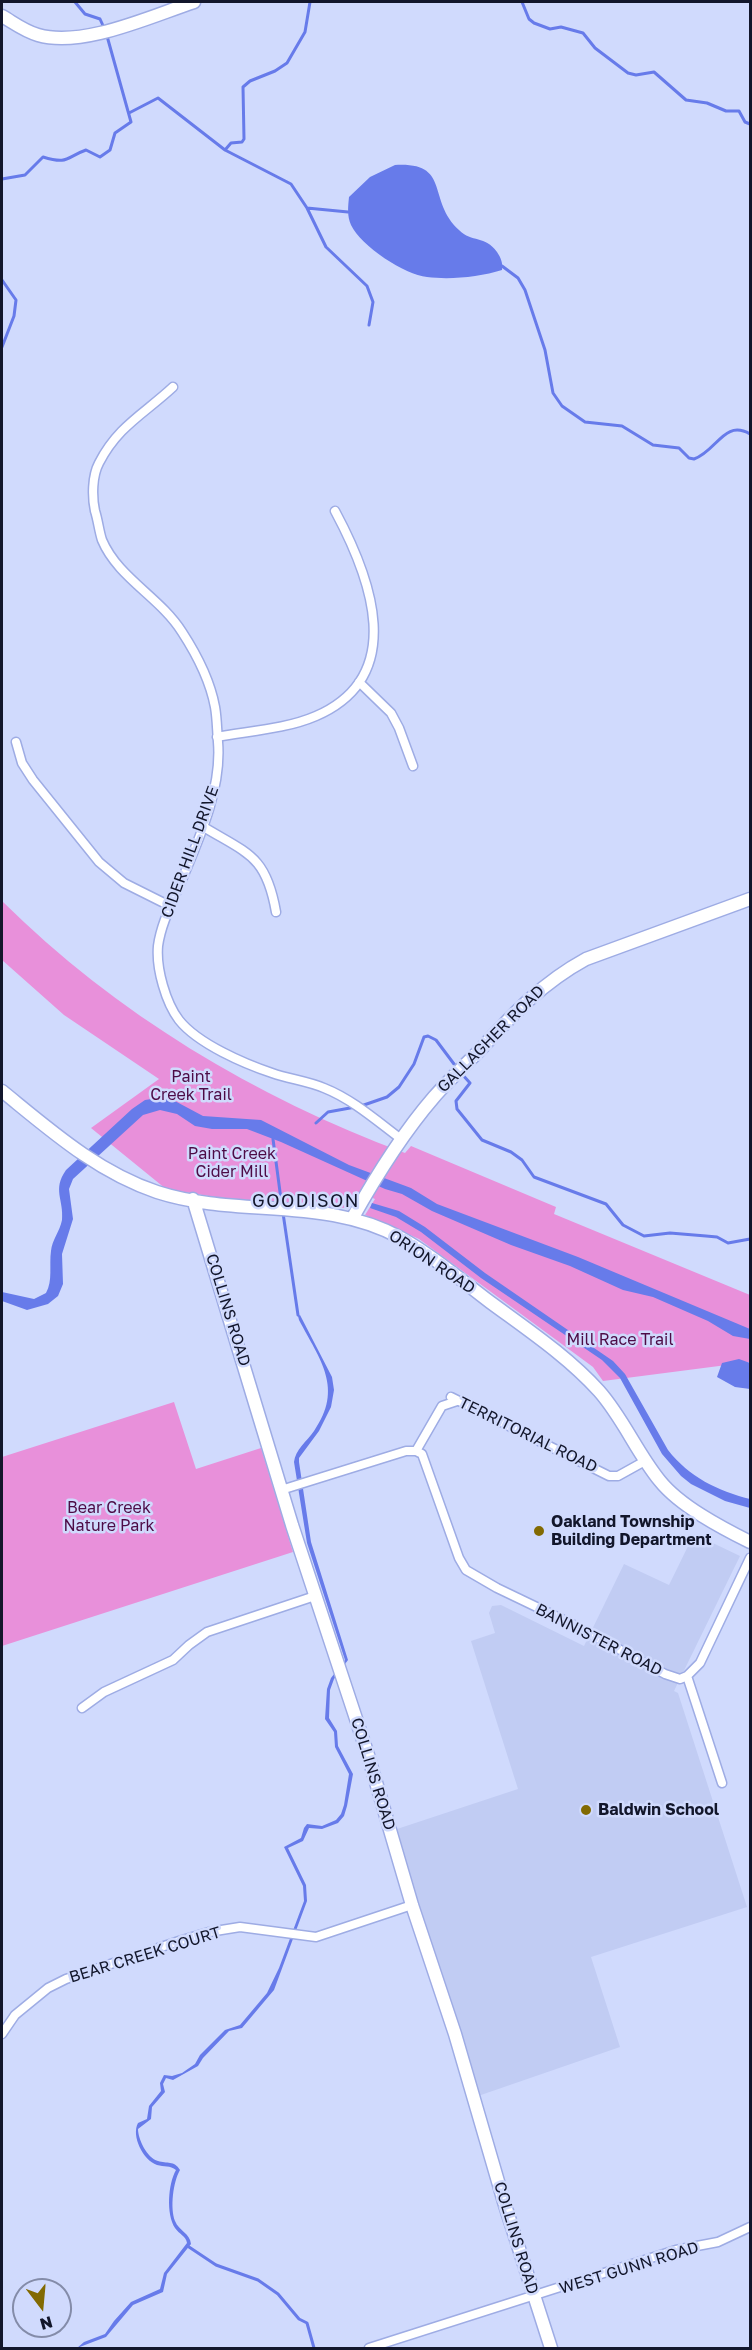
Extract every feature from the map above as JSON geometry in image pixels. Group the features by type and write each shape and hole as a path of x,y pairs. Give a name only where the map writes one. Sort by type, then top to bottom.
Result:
{"street":[{"path":"2,16 19,27 40,36 84,37 194,2"},
{"name":"CIDER HILL DRIVE","path":"173,387 153,405 136,416 116,436 97,466 93,499 102,540 120,567 181,629 202,667 215,707 218,737 216,779 202,826 170,906 158,945 162,985 180,1020 216,1048 242,1062 274,1074 326,1088 360,1108 401,1139"},
{"path":"218,737 295,723 316,716 339,703 359,682 365,672 372,649 374,613 354,548 335,511"},
{"path":"359,682 391,713 413,766"},
{"path":"16,742 22,763 33,780 99,862 124,883 170,906"},
{"path":"202,826 253,857 263,868 272,890 276,912"},
{"name":"GALLAGHER ROAD","path":"352,1219 381,1168 434,1097 520,1007 561,972 612,948 750,899"},
{"name":"ORION ROAD","path":"2,1091 78,1152 158,1192 229,1205 300,1209 352,1219 401,1238 559,1353 601,1393 645,1461"},
{"name":"COLLINS ROAD","path":"193,1199 281,1490 368,1755 412,1905 458,2044 551,2349"},
{"name":"TERRITORIAL ROAD","path":"416,1450 442,1406 454,1399 609,1476 618,1476 645,1461"},
{"path":"281,1490 406,1451 416,1450"},
{"name":"BANNISTER ROAD","path":"416,1450 422,1454 465,1570 665,1674 680,1679 687,1676"},
{"path":"645,1461 662,1484 688,1506 750,1542"},
{"path":"722,1782 687,1676 700,1663 750,1558"},
{"path":"82,1708 104,1692 173,1660 207,1632 315,1596"},
{"name":"BEAR CREEK COURT","path":"2,2034 15,2015 48,1988 66,1979 179,1941 209,1932 240,1928 316,1937 412,1905"},
{"name":"WEST GUNN ROAD","path":"369,2349 676,2250 718,2242 750,2227"}],"shaded area":[{"name":"Baldwin School","path":"694,1534 740,1556 674,1691 678,1693 747,1907 591,1957 620,2047 478,2096 394,1830 518,1789 471,1641 495,1633 489,1613 492,1606 501,1605 584,1646 624,1564 669,1585"}],"green space":[{"path":"2,901 46,942 140,1016 190,1048 295,1106 405,1153 411,1146 556,1207 554,1214 750,1295 750,1362 603,1381 593,1367 419,1239 365,1215 375,1199 356,1191 345,1208 227,1199 166,1189 91,1128 159,1079 64,1015 2,960"},
{"name":"Bear Creek Nature Park","path":"174,1402 196,1469 261,1448 293,1552 2,1646 2,1457"}],"water":[{"path":"395,165 413,166 432,176 449,218 464,234 488,243 501,258 502,270 465,277 427,277 396,265 364,242 350,222 349,197 370,177"},
{"path":"158,1098 173,1100 203,1116 261,1120 349,1165 411,1188 437,1204 578,1257 750,1329 750,1339 733,1336 708,1321 653,1297 623,1290 570,1266 511,1245 432,1211 402,1194 385,1189 281,1142 247,1129 212,1129 195,1126 177,1114 160,1110 143,1115 73,1179 69,1189 73,1219 62,1254 63,1284 58,1296 48,1304 27,1310 2,1301 2,1292 34,1299 46,1293 50,1278 50,1256 62,1220 59,1189 66,1170 132,1109 145,1100"},
{"path":"372,1203 399,1211 425,1227 485,1273 613,1361 625,1374 676,1460 705,1482 750,1499 750,1508 725,1501 691,1484 681,1476 662,1454 620,1378 602,1360 481,1278 421,1232 396,1217 370,1208"},
{"path":"300,1315 332,1377 334,1390 331,1407 319,1431 299,1458 299,1462 311,1542 348,1660 334,1679 330,1690 329,1718 337,1731 338,1746 353,1774 347,1806 344,1816 338,1823 322,1829 309,1828 303,1841 288,1848 306,1885 307,1901 274,1990 242,2028 229,2031 198,2066 173,2080 166,2078 163,2084 165,2092 152,2107 151,2119 138,2129 141,2143 150,2156 158,2161 173,2164 180,2170 173,2195 173,2216 189,2237 191,2244 167,2274 163,2292 133,2305 106,2337 77,2348 84,2342 105,2334 131,2302 160,2289 164,2273 187,2243 175,2228 170,2215 170,2191 176,2170 157,2165 147,2158 137,2141 136,2128 138,2123 147,2119 149,2106 161,2091 160,2083 164,2075 172,2076 182,2073 195,2064 200,2055 225,2030 240,2025 267,1993 279,1968 304,1901 303,1886 284,1847 301,1838 307,1824 322,1826 336,1820 344,1805 349,1774 335,1747 334,1732 325,1719 327,1689 331,1678 345,1660 307,1543 294,1462 299,1450 323,1416 328,1388 326,1374 299,1320"},
{"path":"739,1359 750,1363 750,1389 735,1387 717,1377 722,1363"}],"waterway":[{"path":"75,2 85,14 100,19 105,30"},
{"path":"225,150 231,143 242,142 244,139 243,87 250,81 275,71 287,63 305,32 310,2"},
{"path":"522,2 529,19 534,23 550,29 561,27 583,33 595,48 628,73 636,75 654,72 686,100 707,103 726,111 739,111 745,122 750,124"},
{"path":"2,179 25,175 43,157 63,160 86,150 100,157 110,150 115,133 131,122 107,36"},
{"path":"129,113 158,98 225,150 291,184 307,208 326,247 367,286 373,302 369,325"},
{"path":"307,208 348,212"},
{"path":"502,266 518,278 525,290 545,350 553,393 562,406 585,422 622,426 653,445 679,448 689,458 694,459 709,450 727,433 741,430 750,434"},
{"path":"2,280 16,300 14,316 2,347"},
{"path":"316,1123 328,1112 361,1106 387,1097 399,1087 414,1064 424,1037 428,1036 436,1040 457,1068"},
{"path":"461,1073 470,1083 456,1101 457,1109 482,1140 511,1152 522,1160 534,1177 606,1204 623,1225 644,1236 670,1233 717,1237 728,1243 750,1239"},
{"path":"273,1139 282,1207"},
{"path":"283,1213 298,1315"},
{"path":"189,2247 216,2265 258,2280 278,2294 299,2319 307,2323 314,2348"}],"place":[{"name":"Oakland Township Building Department","path":"539,1531"},
{"name":"Baldwin School","path":"586,1810"}],"district":[{"name":"GOODISON","path":"306,1201"}],"park label":[{"name":"Paint Creek Trail","path":"191,1086"},
{"name":"Paint Creek Cider Mill","path":"232,1163"},
{"name":"Mill Race Trail","path":"620,1340"}]}
